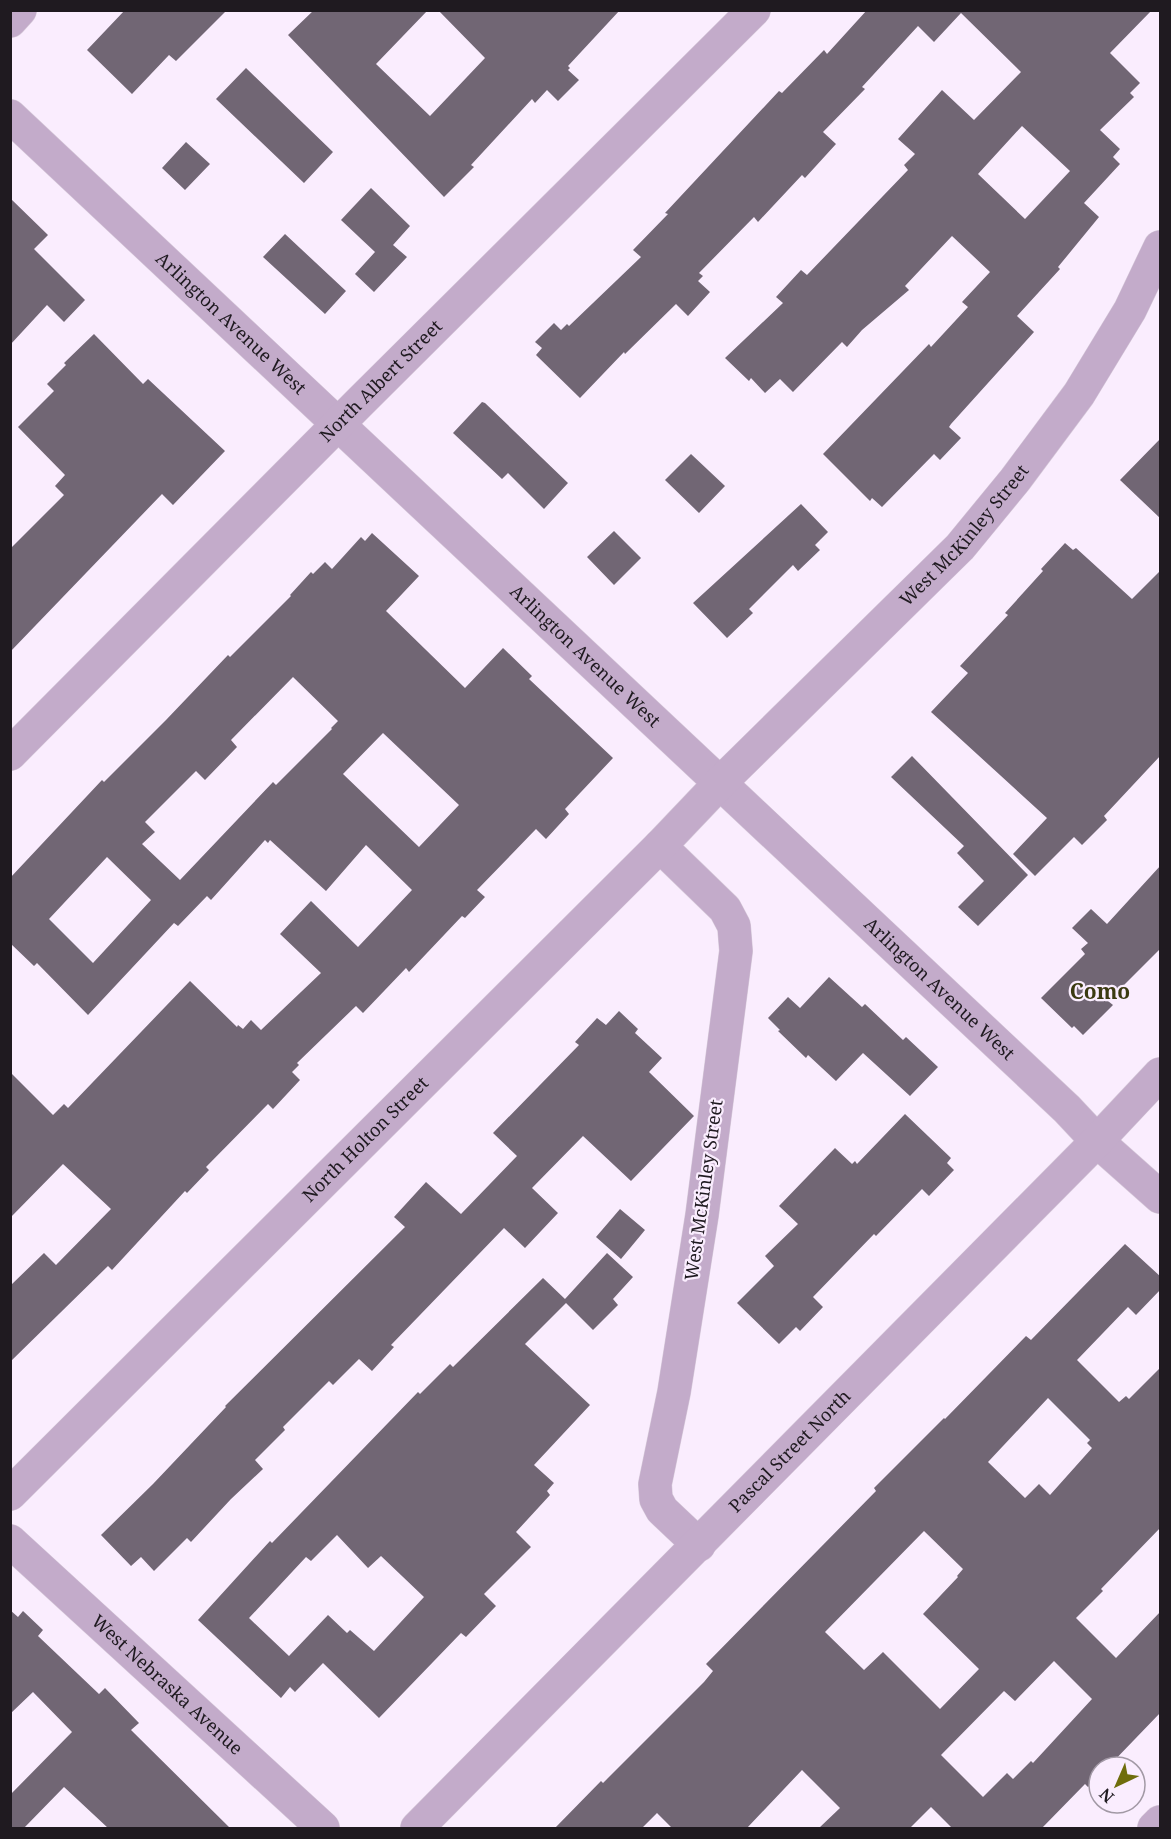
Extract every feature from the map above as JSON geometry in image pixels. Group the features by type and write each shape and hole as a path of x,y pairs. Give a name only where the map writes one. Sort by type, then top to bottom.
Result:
{"street":[{"path":"10,21 20,10"},
{"name":"North Albert Street","path":"10,754 754,10"},
{"name":"Arlington Avenue West","path":"10,116 1067,1109 1097,1141 1161,1197"},
{"name":"West McKinley Street","path":"719,784 960,548 1016,480 1079,394 1130,310 1161,247"},
{"name":"North Holton Street","path":"10,1494 660,846 719,784"},
{"name":"West McKinley Street","path":"660,846 725,909 735,926 736,951 702,1215 674,1392 655,1484 656,1499 662,1509 699,1545"},
{"name":"Pascal Street North","path":"417,1828 699,1545 1161,1074"},
{"name":"West Nebraska Avenue","path":"10,1542 323,1828"},
{"path":"1154,1828 1161,1822"}],"building":[{"path":"125,10 227,10 176,61 169,55 132,94 87,50"},
{"path":"314,10 428,10 376,64 430,116 485,58 438,10 620,10 568,66 570,68 568,70 579,80 558,101 547,90 535,103 532,99 471,165 474,167 444,197 288,35"},
{"path":"867,10 1152,10 1110,53 1140,83 1130,93 1134,97 1100,130 1120,149 1113,157 1120,164 1084,203 1099,217 1058,267 1060,269 1017,316 1034,332 951,424 949,427 961,438 940,460 934,454 882,507 872,498 870,501 823,454 968,307 962,302 990,272 952,236 905,286 909,290 862,330 847,347 842,342 793,392 780,379 765,393 751,378 749,381 725,358 783,303 776,297 801,270 807,275 908,170 904,165 915,154 898,139 942,90 974,120 1021,72 961,13 934,42 918,26 862,87 865,89 823,132 836,144 805,178 802,175 758,222 754,217 699,273 703,276 698,281 710,292 688,316 676,304 625,354 624,352 580,398 536,355 542,348 535,342 554,323 561,330 567,324 569,326 641,257 633,250 668,214 665,213 779,91 782,93 824,50 827,54","holes":["1022,126 1070,171 1025,219 978,174"]},
{"path":"246,68 333,152 304,183 216,99"},
{"path":"186,142 210,164 185,190 162,168"},
{"path":"371,188 410,226 393,245 407,257 374,292 355,274 375,252 341,220"},
{"path":"10,198 48,235 34,249 85,300 64,322 47,305 10,345"},
{"path":"285,234 346,291 325,314 263,257"},
{"path":"94,334 143,384 148,379 225,451 173,505 162,494 10,652 10,549 64,495 55,486 65,475 18,427 54,391 47,384 66,365 64,363"},
{"path":"482,402 568,483 544,509 508,473 502,479 453,433"},
{"path":"1161,438 1161,519 1120,480"},
{"path":"691,454 725,486 699,513 665,480"},
{"path":"801,504 828,532 815,545 820,550 798,571 793,565 749,609 753,613 727,638 693,603"},
{"path":"614,531 641,558 614,585 587,557"},
{"path":"372,533 419,576 386,611 465,688 503,648 532,676 529,679 613,758 565,809 569,814 546,839 536,829 477,890 485,897 465,918 462,916 409,972 406,968 363,1013 356,1006 297,1063 299,1065 292,1072 300,1080 273,1109 268,1104 206,1167 209,1170 187,1193 185,1191 112,1270 108,1266 10,1362 10,1286 44,1253 56,1265 111,1209 63,1164 10,1218 10,1072 53,1115 64,1104 68,1108 190,981 237,1027 238,1025 243,1029 251,1020 261,1030 321,973 280,934 311,901 358,947 412,890 366,845 326,891 270,840 268,843 265,840 211,900 207,896 178,926 174,923 88,1015 37,963 34,966 10,943 10,878 102,780 104,782 228,655 230,657 291,596 311,572 313,574 325,562 332,569 361,537 365,541","holes":["293,677 338,721 276,785 273,782 180,880 142,844 155,832 145,822 196,771 205,780 237,747 231,740","383,733 459,805 419,847 343,774","107,857 151,900 93,963 49,919"]},
{"path":"1065,543 1073,550 1076,548 1132,599 1161,570 1161,755 1104,816 1107,820 1082,845 1074,837 1035,876 1013,854 1047,818 931,712 968,673 960,666 1008,615 1005,613"},
{"path":"912,756 1028,875 978,926 958,907 984,881 957,853 964,846 891,777"},
{"path":"1161,865 1161,948 1108,1001 1113,1005 1083,1035 1074,1026 1072,1028 1041,998 1085,954 1081,949 1088,943 1072,928 1091,909 1107,924"},
{"path":"829,977 862,1007 865,1004 903,1040 906,1037 938,1067 910,1096 863,1053 836,1081 808,1055 806,1058 768,1018 788,997 800,1008"},
{"path":"619,1011 638,1029 635,1033 662,1058 649,1072 694,1116 631,1181 583,1136 532,1188 558,1213 525,1248 504,1228 391,1345 394,1347 372,1371 359,1359 333,1385 329,1381 283,1427 285,1430 255,1460 263,1469 191,1542 187,1538 154,1571 141,1557 131,1566 101,1535 153,1484 225,1406 405,1227 394,1217 426,1182 461,1214 517,1156 493,1133 579,1045 575,1042 597,1018 606,1025"},
{"path":"905,1114 951,1158 947,1163 954,1170 929,1196 922,1189 876,1236 874,1234 813,1297 823,1307 800,1331 796,1327 779,1344 737,1303 774,1266 765,1256 798,1224 779,1206 835,1148 852,1164 855,1161 857,1164"},
{"path":"620,1209 645,1230 621,1259 596,1237"},
{"path":"1125,1244 1161,1277 1161,1289 1136,1315 1128,1307 1077,1360 1119,1402 1126,1396 1129,1399 1161,1367 1161,1527 1076,1618 1116,1658 1161,1611 1161,1712 1120,1755 1087,1755 1087,1786 1085,1784 1042,1828 952,1828 931,1807 910,1828 819,1828 840,1808 802,1770 747,1828 672,1828 657,1813 642,1828 555,1828 704,1682 713,1671 706,1664 876,1491 874,1488 1026,1336 1031,1340","holes":["1048,1398 1090,1440 1087,1443 1092,1448 1050,1495 1039,1484 1025,1498 988,1462","924,1531 963,1569 923,1614 979,1669 940,1709 883,1652 864,1670 825,1632","1054,1661 1092,1699 1033,1763 1031,1761 1013,1779 1007,1773 983,1797 941,1755 1004,1691 1015,1701"]},
{"path":"607,1253 633,1277 613,1299 618,1305 593,1330 566,1303 525,1344 590,1405 534,1465 554,1483 547,1491 550,1495 516,1532 531,1547 484,1594 496,1606 466,1637 461,1633 379,1718 323,1663 295,1692 290,1687 281,1698 198,1620 270,1541 272,1543 418,1392 420,1394 450,1364 453,1367 543,1278 565,1299","holes":["337,1535 368,1568 381,1556 424,1597 374,1651 350,1630 347,1633 328,1615 289,1656 249,1618 306,1557 311,1561"]},
{"path":"10,1610 18,1617 23,1611 43,1630 38,1636 99,1694 105,1688 139,1723 131,1730 230,1828 108,1828 64,1787 24,1828 10,1828 10,1795 72,1732 33,1692 10,1714"}],"district":[{"name":"Como","path":"1100,992"}]}
